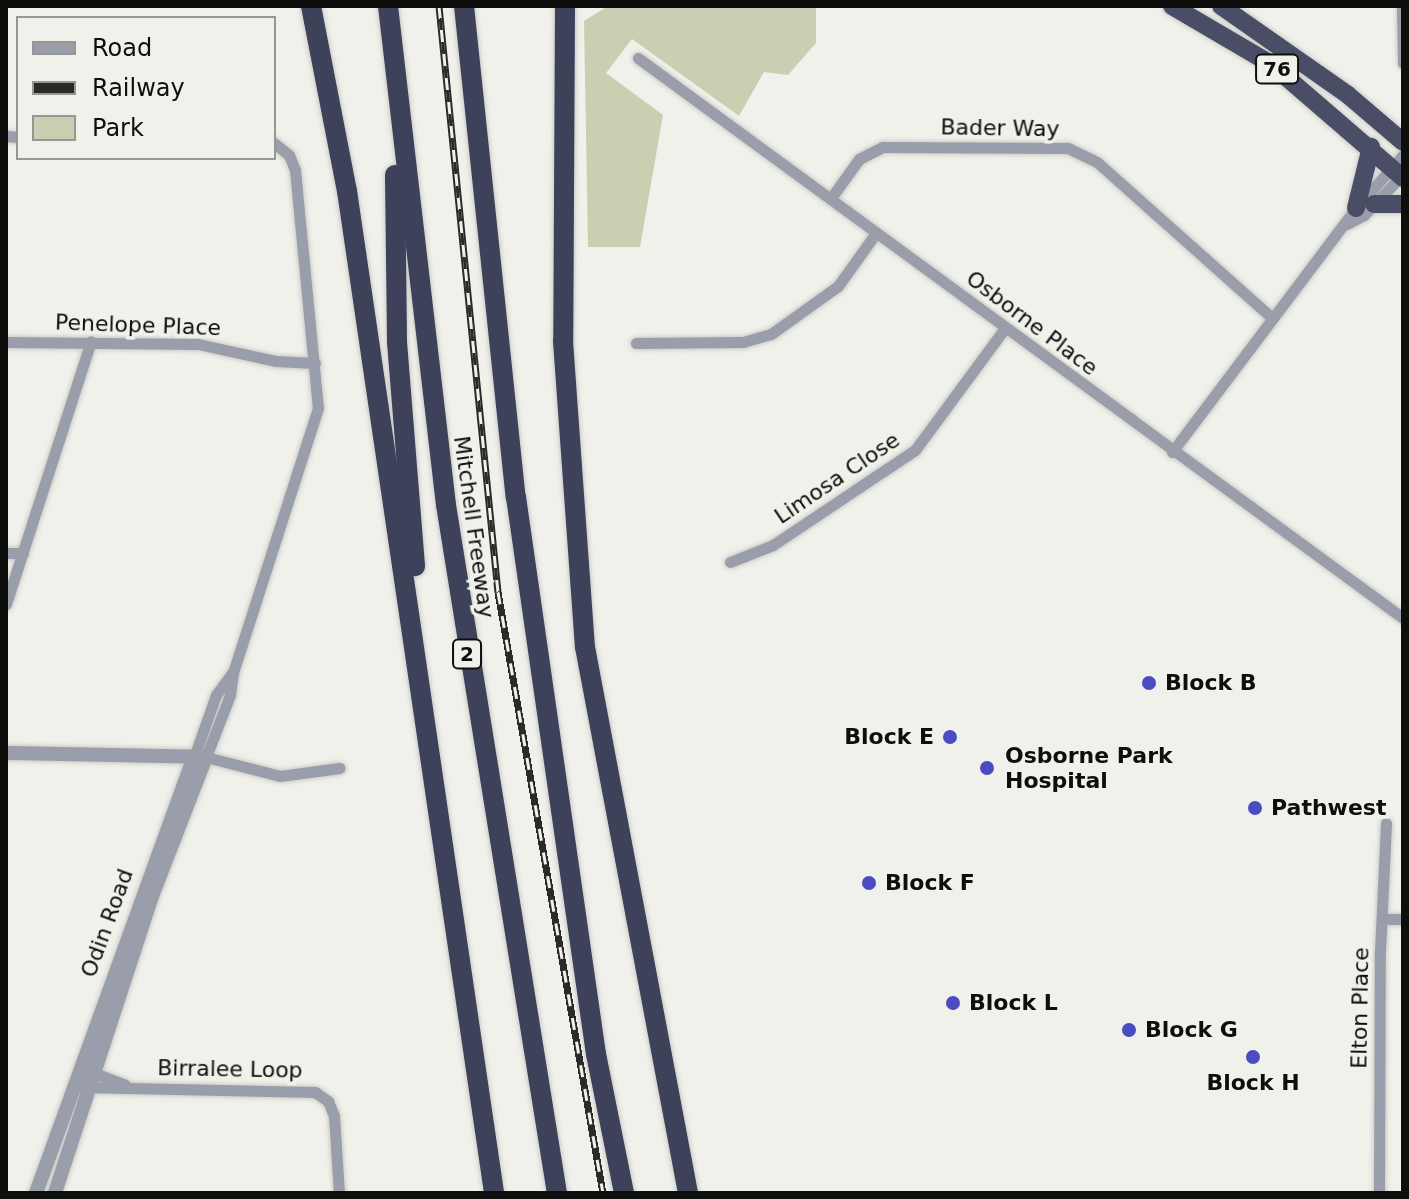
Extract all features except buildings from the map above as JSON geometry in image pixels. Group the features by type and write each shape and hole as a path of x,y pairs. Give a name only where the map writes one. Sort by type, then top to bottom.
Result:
{"highway":[{"name":"Mitchell Freeway","path":"388,6 397,112 480,743 557,1193"},
{"name":"Mitchell Freeway","path":"464,6 518,513 596,1054 624,1193"},
{"path":"565,6 563,341 585,647 688,1193"},
{"name":"76","path":"1172,6 1269,63 1400,170"},
{"name":"76","path":"1221,6 1348,95 1403,142"},
{"path":"310,11 347,191 494,1193"},
{"path":"397,112 392,247 397,342 431,758"},
{"path":"1371,147 1365,206 1403,204"},
{"path":"681,1152 695,1193"}],"street":[{"path":"1402,6 1403,63"},
{"name":"Osborne Place","path":"638,58 1172,452 1403,618"},
{"name":"Odin Road","path":"36,1193 74,1085 87,1070 200,757 216,695 233,673 318,408 319,384 295,170 289,155 276,145"},
{"name":"Bader Way","path":"831,198 859,159 883,147 1068,148 1097,162 1272,318"},
{"path":"1172,452 1346,225 1400,170"},
{"path":"1346,225 1400,170"},
{"path":"636,343 743,342 771,334 838,286 876,233"},
{"name":"Limosa Close","path":"730,562 773,545 915,450 1005,328"},
{"path":"6,604 91,341"},
{"name":"Penelope Place","path":"6,342 91,341 229,347 275,361 315,363"},
{"path":"6,553 23,553"},
{"path":"6,753 200,757 280,776 339,768"},
{"name":"Elton Place","path":"1379,1193 1386,823"},
{"path":"1383,919 1403,919"},
{"name":"Odin Road","path":"55,1193 89,1089 87,1070"},
{"name":"Birralee Loop","path":"87,1070 129,1087"},
{"name":"Birralee Loop","path":"74,1085 89,1089 129,1087 315,1092 328,1101 334,1116 339,1193"}],"green space":[{"path":"608,6 816,6 816,43 788,75 764,72 739,116 632,39 606,73 663,115 640,247 588,247 584,21"}],"railway":[{"path":"439,6 498,592 603,1193"}],"place":[{"name":"Block B","path":"1149,683"},
{"name":"Block E","path":"950,737"},
{"name":"Osborne Park Hospital","path":"987,768"},
{"name":"Pathwest","path":"1255,808"},
{"name":"Block F","path":"869,883"},
{"name":"Block L","path":"953,1003"},
{"name":"Block G","path":"1129,1030"},
{"name":"Block H","path":"1253,1057"}]}
